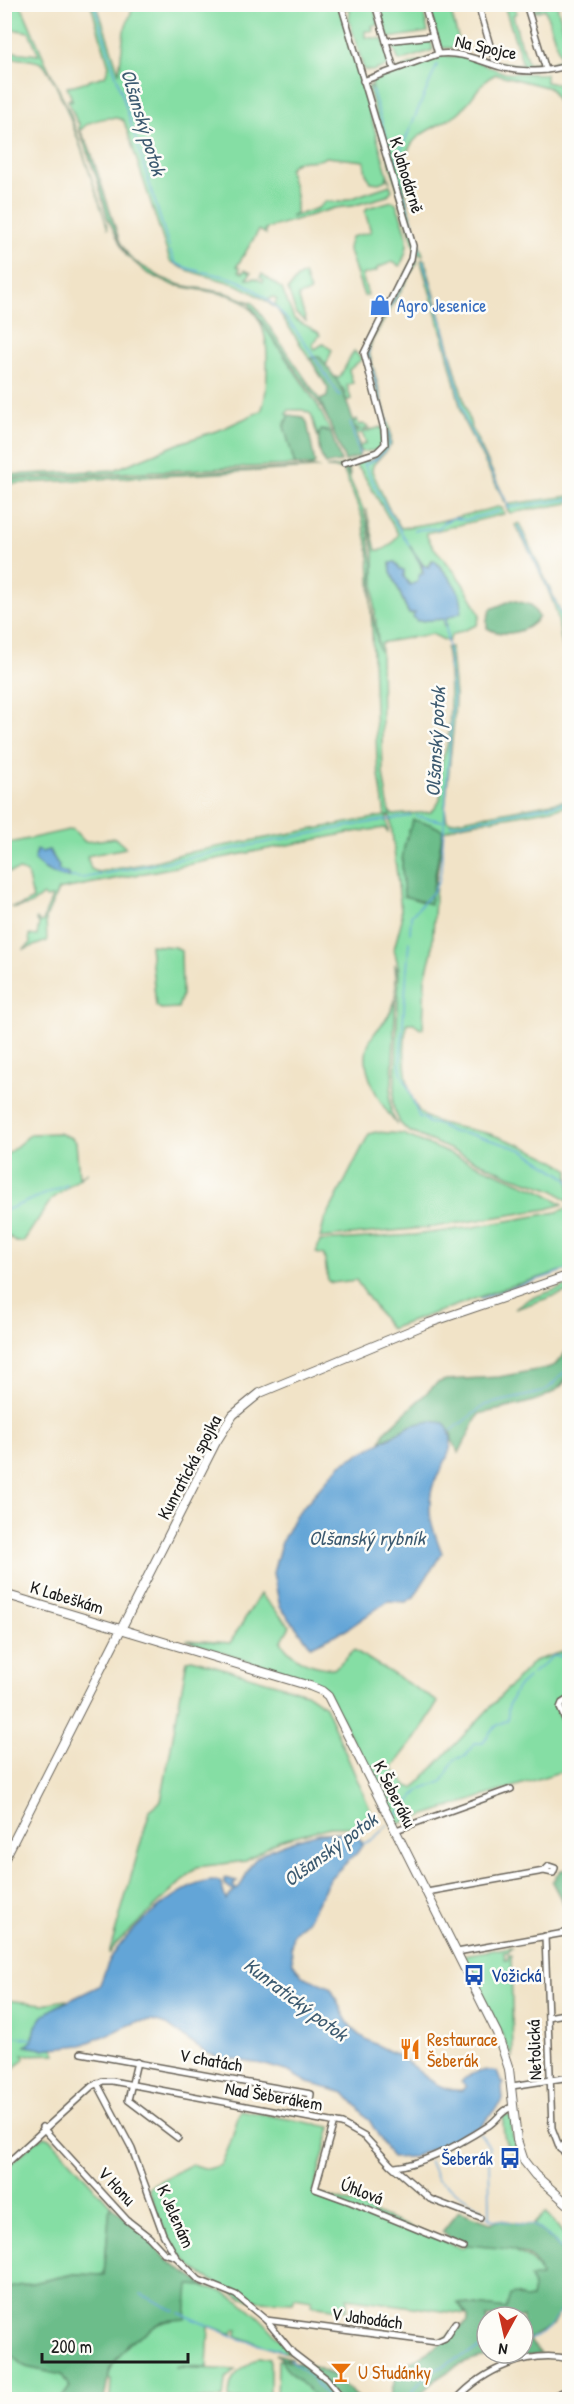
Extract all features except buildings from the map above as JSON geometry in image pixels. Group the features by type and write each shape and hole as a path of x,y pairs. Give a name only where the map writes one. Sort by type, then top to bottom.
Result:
{"street":[{"name":"K Jahodárně","path":"341,4 413,246 411,259 365,347 366,360 384,429 385,444 377,452 344,463"},
{"path":"375,4 394,69"},
{"path":"424,4 438,54"},
{"path":"478,4 494,58"},
{"path":"526,4 546,70"},
{"path":"386,41 433,36"},
{"name":"Na Spojce","path":"363,81 438,54 451,52 515,70 546,70 570,65"},
{"name":"Kunratická spojka","path":"4,1860 216,1442 240,1408 260,1393 333,1362 461,1311 570,1275"},
{"name":"K Labeškám","path":"4,1594 122,1629"},
{"path":"131,1611 133,1627 137,1634"},
{"path":"105,1624 114,1632 114,1645"},
{"name":"K Šeberáku","path":"122,1629 322,1691 332,1703 497,2033 507,2060 517,2140 524,2161 535,2175 570,2206"},
{"path":"570,1698 562,1702 560,1708 570,1731"},
{"path":"393,1824 511,1789"},
{"path":"427,1893 544,1871"},
{"path":"457,1952 570,1932"},
{"name":"Netolická","path":"545,1936 552,2128 560,2149"},
{"path":"548,2017 570,2013"},
{"name":"V chatách","path":"81,2053 311,2094 307,2117"},
{"path":"137,2062 128,2100 178,2138"},
{"path":"512,2086 570,2077"},
{"name":"Nad Šeberákem","path":"97,2083 112,2081 334,2122 365,2137 388,2162 430,2199 480,2218"},
{"path":"4,2166 97,2083"},
{"name":"K Jelenám","path":"97,2083 132,2149 163,2234 176,2257 199,2280 236,2295 266,2320 293,2353 327,2379 344,2400"},
{"path":"395,2167 451,2148 491,2125 506,2109 513,2107"},
{"name":"Úhlová","path":"334,2122 315,2189 463,2248"},
{"name":"V Honu","path":"44,2128 127,2220 164,2253 176,2257"},
{"path":"570,2137 560,2149 570,2157"},
{"name":"V Jahodách","path":"266,2320 436,2342 445,2338 455,2323"},
{"path":"456,2400 474,2382 513,2363 540,2357 570,2359"},
{"path":"543,2400 570,2389"}],"green space":[{"path":"5,4 21,5 70,113 87,165 68,113 49,72 37,61 5,57 5,51 39,55 29,32 5,28"},
{"path":"91,5 97,5 119,73 124,31 134,5 339,5 390,183 387,176 386,180 379,183 371,182 366,174 364,161 326,157 316,161 296,162 289,170 296,195 296,214 291,217 318,208 326,201 340,202 390,185 392,190 387,196 352,206 335,208 265,229 266,234 259,230 237,266 243,273 245,270 251,273 247,278 255,278 263,282 264,280 260,277 262,274 282,289 294,319 320,335 312,345 315,349 323,344 332,350 326,366 319,356 310,359 277,309 275,303 277,300 273,297 268,300 274,307 240,286 191,272 170,261 124,121 114,118 101,119 79,129 79,123 68,100 73,102 67,87 105,76 109,66"},
{"path":"345,5 373,5 379,25 372,26 373,31 365,31 365,37 383,39 389,61 388,66 372,71 364,70 349,20 350,9 347,9"},
{"path":"378,5 422,5 428,32 389,38"},
{"path":"449,5 461,48 441,48 428,6"},
{"path":"504,5 510,5 511,9 515,8 517,13 513,15 528,64 541,61 540,66 514,67 499,64 499,62 523,65"},
{"path":"540,5 560,5 557,6 569,47 569,61 554,64 552,62 561,59 545,9 532,13 532,10 540,8"},
{"path":"427,39 431,41 433,50 401,61 398,59 393,46 395,44"},
{"path":"446,56 465,57 505,73 546,74 546,82 558,84 569,125 569,151 564,118 550,88 496,74 490,77 458,113 418,137 409,149 404,162 404,178 409,211 423,255 420,255 416,252 368,88 370,85 373,92 372,82 398,69 427,59"},
{"path":"79,129 90,149 126,255 107,217 98,182"},
{"path":"392,201 396,203 407,234 407,249 400,266 392,262 377,268 377,271 362,275 368,295 364,296 348,248 351,237 371,232 365,212 367,208"},
{"path":"127,253 132,260 162,278 180,285 227,293 253,303 320,400 333,429 319,403 249,303 229,295 173,285 147,273 126,255"},
{"path":"414,258 417,258 417,263 372,341 369,352 391,434 391,445 373,465 372,471 388,507 401,528 498,507 502,508 504,514 426,533 431,544 473,600 480,615 477,625 452,635 448,642 432,634 381,644 383,773 389,811 393,815 431,812 439,803 440,769 448,741 450,717 450,683 446,648 451,647 455,696 445,809 447,821 569,800 570,806 460,825 444,831 436,881 432,952 425,978 423,1028 420,1029 414,1023 407,1023 405,1033 408,1082 415,1104 426,1117 443,1124 511,1141 569,1170 569,1201 553,1190 511,1176 408,1131 400,1123 393,1101 399,969 394,949 402,919 390,815 387,816 388,833 385,828 354,832 58,890 46,918 47,941 23,950 30,944 29,935 37,936 39,923 36,920 44,921 52,897 46,898 43,895 30,905 12,907 33,899 27,873 20,870 5,873 5,844 73,829 85,842 115,838 126,848 87,856 91,869 98,872 149,863 185,853 385,816 377,760 371,606 379,651 374,605 374,553 366,509 376,550 389,546 398,534 362,472 354,464 349,466 350,477 346,464 375,458 387,443 387,432 366,351","holes":["419,560 426,568 432,560 435,561 449,578 460,597 461,611 446,618 447,626 444,626 444,619 417,621 414,617 416,613 409,614 407,611 391,572 390,563 395,562 400,570 404,570 404,577 410,585 415,587 420,575 423,574","413,821 430,824 442,830 434,884 424,896 407,892 404,896 402,857"]},
{"path":"422,259 425,260 471,426 507,503 464,422"},
{"path":"304,274 310,292 298,296 306,321 296,314 288,290 297,278"},
{"path":"243,302 254,311 318,406 331,433 324,430 319,433 318,438 311,414 303,410 289,410 284,426 295,465 5,478 4,475 114,470 222,429 261,411 266,384 266,340 259,320"},
{"path":"354,351 362,359 349,370 353,383 347,385 351,399 347,401 343,388 340,388 333,376 339,378"},
{"path":"319,356 339,384 346,399 359,442 359,457 345,461 320,400 327,397 328,388 310,359"},
{"path":"289,415 303,417 307,422 315,463 313,465 295,465 284,426"},
{"path":"357,419 359,425 363,424 369,428 363,432 382,427 383,443 378,450 362,452 359,447 366,443 362,433 357,434 356,432 360,429 354,429 356,427 353,427 352,422"},
{"path":"321,430 331,433 341,462 326,464 324,461 319,443"},
{"path":"344,466 363,509 373,566 371,605 369,553 362,517 343,469 326,468"},
{"path":"318,468 5,484 5,480"},
{"path":"569,496 569,503 510,513 507,510 507,505 511,504"},
{"path":"519,523 569,630 569,661 563,649 555,608 532,555 515,525"},
{"path":"512,600 531,605 539,617 528,627 515,632 501,633 487,628 487,619 491,609"},
{"path":"413,820 443,830 430,904 404,896 402,857"},
{"path":"150,945 175,947 181,951 182,995 178,1008 161,1009 156,1006"},
{"path":"395,965 397,967 392,1082 390,1099 391,1112 397,1125 378,1098 366,1066 368,1045 392,1009 396,988"},
{"path":"376,1132 403,1134 543,1192 563,1204 547,1209 435,1227 320,1238 324,1222 369,1134"},
{"path":"58,1133 76,1142 79,1177 88,1172 51,1200 23,1242 16,1242 5,1233 5,1156 31,1134"},
{"path":"569,1207 569,1269 505,1288 390,1329 356,1280 332,1283 328,1281 324,1255 316,1253 320,1241 414,1235 474,1227 557,1212"},
{"path":"569,1285 569,1291 515,1309 529,1299"},
{"path":"569,1348 569,1372 564,1382 556,1390 532,1402 479,1414 459,1453 452,1440 451,1431 412,1425 381,1441 385,1432 437,1383 446,1380 499,1377 547,1368 555,1365"},
{"path":"260,1594 290,1626 281,1642 298,1659 334,1669 354,1650 438,1702 420,1732 392,1768 407,1786 414,1788 534,1661 569,1650 569,1695 561,1698 557,1708 569,1739 569,1769 397,1824 325,1688 186,1640 230,1643"},
{"path":"192,1659 306,1693 325,1706 374,1818 359,1827 330,1827 279,1840 246,1861 197,1867 116,1944 109,1954 150,1810 161,1801 187,1660"},
{"path":"570,1869 569,1914 552,1882 561,1870"},
{"path":"511,1947 508,1952 504,1952 505,1960 508,1960 508,1955 511,1955 513,2058 463,1955"},
{"path":"5,2000 43,2004 66,2000 62,2005 56,2007 33,2036 33,2045 53,2047 56,2054 23,2055 25,2058 12,2070 13,2088 5,2148"},
{"path":"240,2110 331,2127 313,2192 353,2204 461,2248 481,2244 506,2248 529,2259 541,2277 533,2288 531,2298 525,2299 515,2294 510,2296 507,2305 459,2303 465,2314 347,2298 347,2310 311,2305 312,2300 295,2297 293,2302 249,2300 241,2297 210,2280 184,2259 167,2235 148,2187 192,2164 207,2169 221,2165"},
{"path":"507,2115 511,2118 513,2138 521,2161 506,2142 503,2117"},
{"path":"45,2136 50,2138 110,2205 104,2275 73,2274 5,2289 5,2169 36,2141"},
{"path":"110,2205 149,2239 169,2262 206,2286 189,2285 186,2319 163,2321 128,2344 110,2368 104,2400 61,2399 70,2387 62,2375 26,2367 5,2349 4,2289 74,2274 104,2275"},
{"path":"459,2211 490,2223 500,2220 533,2225 554,2241 567,2257 569,2295 553,2325 535,2335 535,2305 507,2305 510,2295 514,2294 525,2299 531,2298 533,2288 530,2277 541,2277 538,2266 531,2258 512,2250 465,2244 442,2232"},
{"path":"546,2212 569,2241 561,2251 554,2241 533,2225"},
{"path":"189,2285 220,2291 234,2298 259,2317 291,2354 236,2336 238,2330 235,2329 233,2334 209,2326 207,2367 176,2367 235,2370 225,2380 223,2399 110,2399 111,2379 108,2378 118,2357 145,2332 166,2321 177,2319"},
{"path":"458,2303 475,2305 475,2360 439,2377 418,2399 389,2400 398,2370 439,2345 452,2332 468,2322 468,2316"},
{"path":"535,2347 541,2354 535,2355"},
{"path":"4,2349 26,2367 62,2375 70,2387 61,2399 5,2399"},
{"path":"276,2354 291,2358 284,2360 310,2365 331,2374 360,2399 318,2399 290,2373 281,2360 283,2360"},
{"path":"259,2357 270,2359 270,2399 229,2399 233,2378"},
{"path":"278,2360 281,2360 318,2399 277,2400"}],"water":[{"path":"409,545 423,565 428,567 434,560 449,578 461,599 460,613 444,619 417,621 413,617 415,613 409,614 391,572 390,563 395,562 400,569 404,570 404,577 410,585 417,582 420,574 423,574 422,566"},
{"path":"37,850 42,852 49,850 59,866 58,870 70,877 56,875 41,866 34,860"},
{"name":"Olšanský rybník","path":"431,1421 444,1423 451,1438 449,1453 434,1483 430,1501 432,1524 442,1553 414,1597 406,1602 388,1601 346,1630 311,1646 280,1607 273,1573 281,1543 295,1516 341,1464 412,1425"},
{"name":"Šeberák","path":"320,1833 350,1833 360,1839 363,1844 357,1853 331,1877 309,1918 293,1934 291,1947 293,1963 302,1976 330,1987 346,2020 354,2030 370,2042 403,2059 434,2083 452,2090 462,2090 466,2086 461,2082 468,2076 482,2071 497,2072 501,2082 504,2083 503,2100 480,2127 459,2134 459,2137 413,2157 392,2158 369,2120 345,2093 308,2083 289,2072 262,2064 222,2058 206,2053 167,2025 152,2021 137,2022 82,2045 42,2049 26,2046 33,2040 36,2026 43,2016 99,1986 110,1959 120,1945 160,1906 176,1895 207,1882 220,1881 226,1900 234,1891 224,1884 224,1878 237,1881 233,1885 236,1890 242,1884 252,1863 264,1853 283,1844"}],"waterway":[{"name":"Olšanský potok","path":"94,4 169,247"},
{"path":"395,164 437,65"},
{"path":"372,90 419,244 419,252"},
{"name":"Olšanský potok","path":"170,251 175,263 183,267 225,276 258,292 285,317 297,332 340,396"},
{"path":"389,308 416,259"},
{"path":"423,261 443,326 466,422 509,507"},
{"path":"369,347 368,355 388,425"},
{"name":"Olšanský potok","path":"350,422 359,454"},
{"path":"365,465 376,459 389,446 389,431"},
{"name":"Olšanský potok","path":"362,460 384,504 409,545"},
{"path":"507,508 570,499"},
{"path":"414,530 439,528 444,522 454,518 465,520 499,511"},
{"path":"518,526 570,636"},
{"name":"Olšanský potok","path":"410,933 411,916 432,893 439,881 441,869 453,698 445,618"},
{"path":"450,825 570,802"},
{"path":"70,877 83,878 411,816"},
{"path":"416,816 442,821"},
{"name":"Olšanský potok","path":"409,942 400,1065 419,1117 452,1132 474,1135 523,1150 567,1178 570,1183"},
{"name":"Kunratický potok","path":"4,1211 67,1185"},
{"path":"480,1299 570,1269"},
{"name":"Olšanský potok","path":"451,1431 485,1405 543,1392 570,1366"},
{"path":"532,1674 553,1656 570,1655"},
{"name":"Olšanský potok","path":"393,1819 420,1790 442,1782 455,1759 466,1756 474,1743 483,1743 493,1728 507,1720 509,1704 517,1688 528,1678"},
{"name":"Olšanský potok","path":"363,1844 373,1839 388,1825"},
{"name":"Kunratický potok","path":"4,2035 33,2039"},
{"path":"481,2134 489,2147 490,2218"},
{"name":"Kunratický potok","path":"429,2160 437,2179 479,2207 490,2219 533,2225 554,2241 568,2258 570,2269"},
{"path":"141,2294 175,2311"},
{"name":"Kunratický potok","path":"535,2338 546,2331 570,2295"},
{"path":"180,2313 240,2339 283,2352"},
{"name":"Kunratický potok","path":"408,2400 422,2380 442,2366 475,2350"},
{"path":"290,2359 313,2379 329,2400"}],"place":[{"name":"Agro Jesenice","path":"380,305"},
{"name":"Vožická","path":"474,1975"},
{"name":"Restaurace Šeberák","path":"410,2049"},
{"name":"Šeberák","path":"510,2158"},
{"name":"U Studánky","path":"341,2372"}]}
